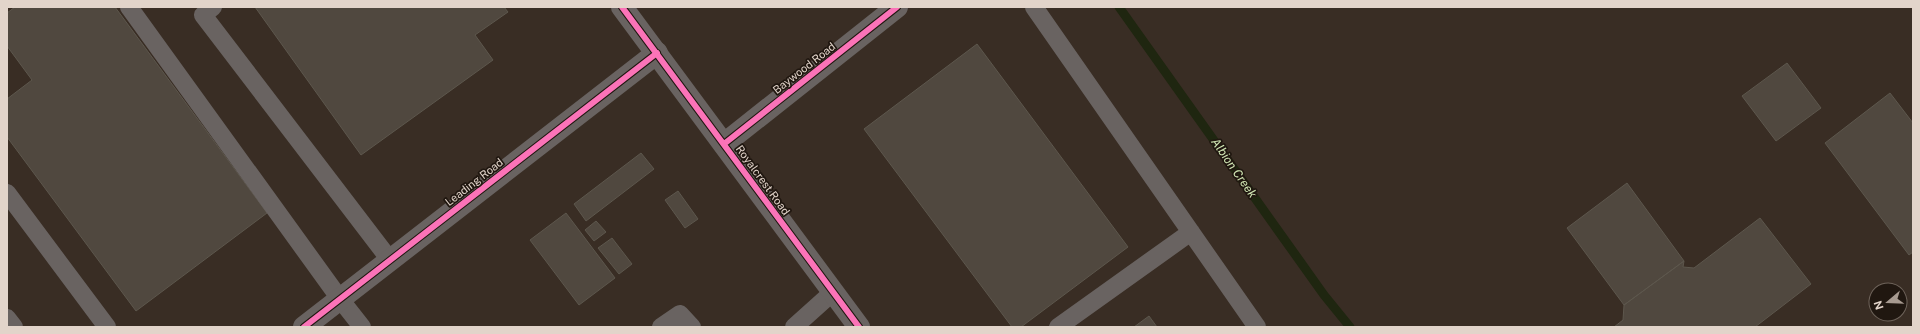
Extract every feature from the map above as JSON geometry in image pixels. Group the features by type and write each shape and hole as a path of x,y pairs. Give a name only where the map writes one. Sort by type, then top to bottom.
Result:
{"street":[{"name":"Royalcrest Road","path":"622,7 859,327"},
{"name":"Baywood Road","path":"724,144 897,7"},
{"name":"Leading Road","path":"304,327 657,54"}],"lane":[{"path":"129,7 340,299 362,327"},
{"path":"213,7 203,15 390,260"},
{"path":"1034,7 1257,327"},
{"path":"7,193 107,327"},
{"path":"1058,327 1191,232"},
{"path":"794,327 833,292"},
{"path":"661,327 680,314 692,327"},
{"path":"7,318 14,327"}],"building":[{"path":"15,7 115,7 267,213 136,311 7,137 7,99 32,80 7,46 7,13"},
{"path":"255,7 504,7 508,12 475,35 493,60 361,155"},
{"path":"977,44 1128,247 1021,327 1012,327 864,129"},
{"path":"1787,63 1821,108 1776,141 1742,96"},
{"path":"1890,93 1913,123 1913,252 1909,255 1825,143"},
{"path":"641,153 654,169 586,221 574,204"},
{"path":"1627,183 1684,261 1624,305 1567,228"},
{"path":"678,191 698,219 685,228 665,200"},
{"path":"566,213 615,278 579,305 530,240"},
{"path":"1760,218 1811,284 1755,327 1614,327 1623,320 1624,305 1684,261 1683,267 1694,268"},
{"path":"596,221 606,232 594,241 585,230"},
{"path":"612,238 632,264 619,274 598,248"},
{"path":"1149,316 1157,327 1134,327"}],"waterway":[{"name":"Albion Creek","path":"1119,7 1324,295 1350,327"}],"cycle path":[{"path":"622,7 859,327"},
{"path":"724,144 897,7"},
{"path":"304,327 657,53"}]}
